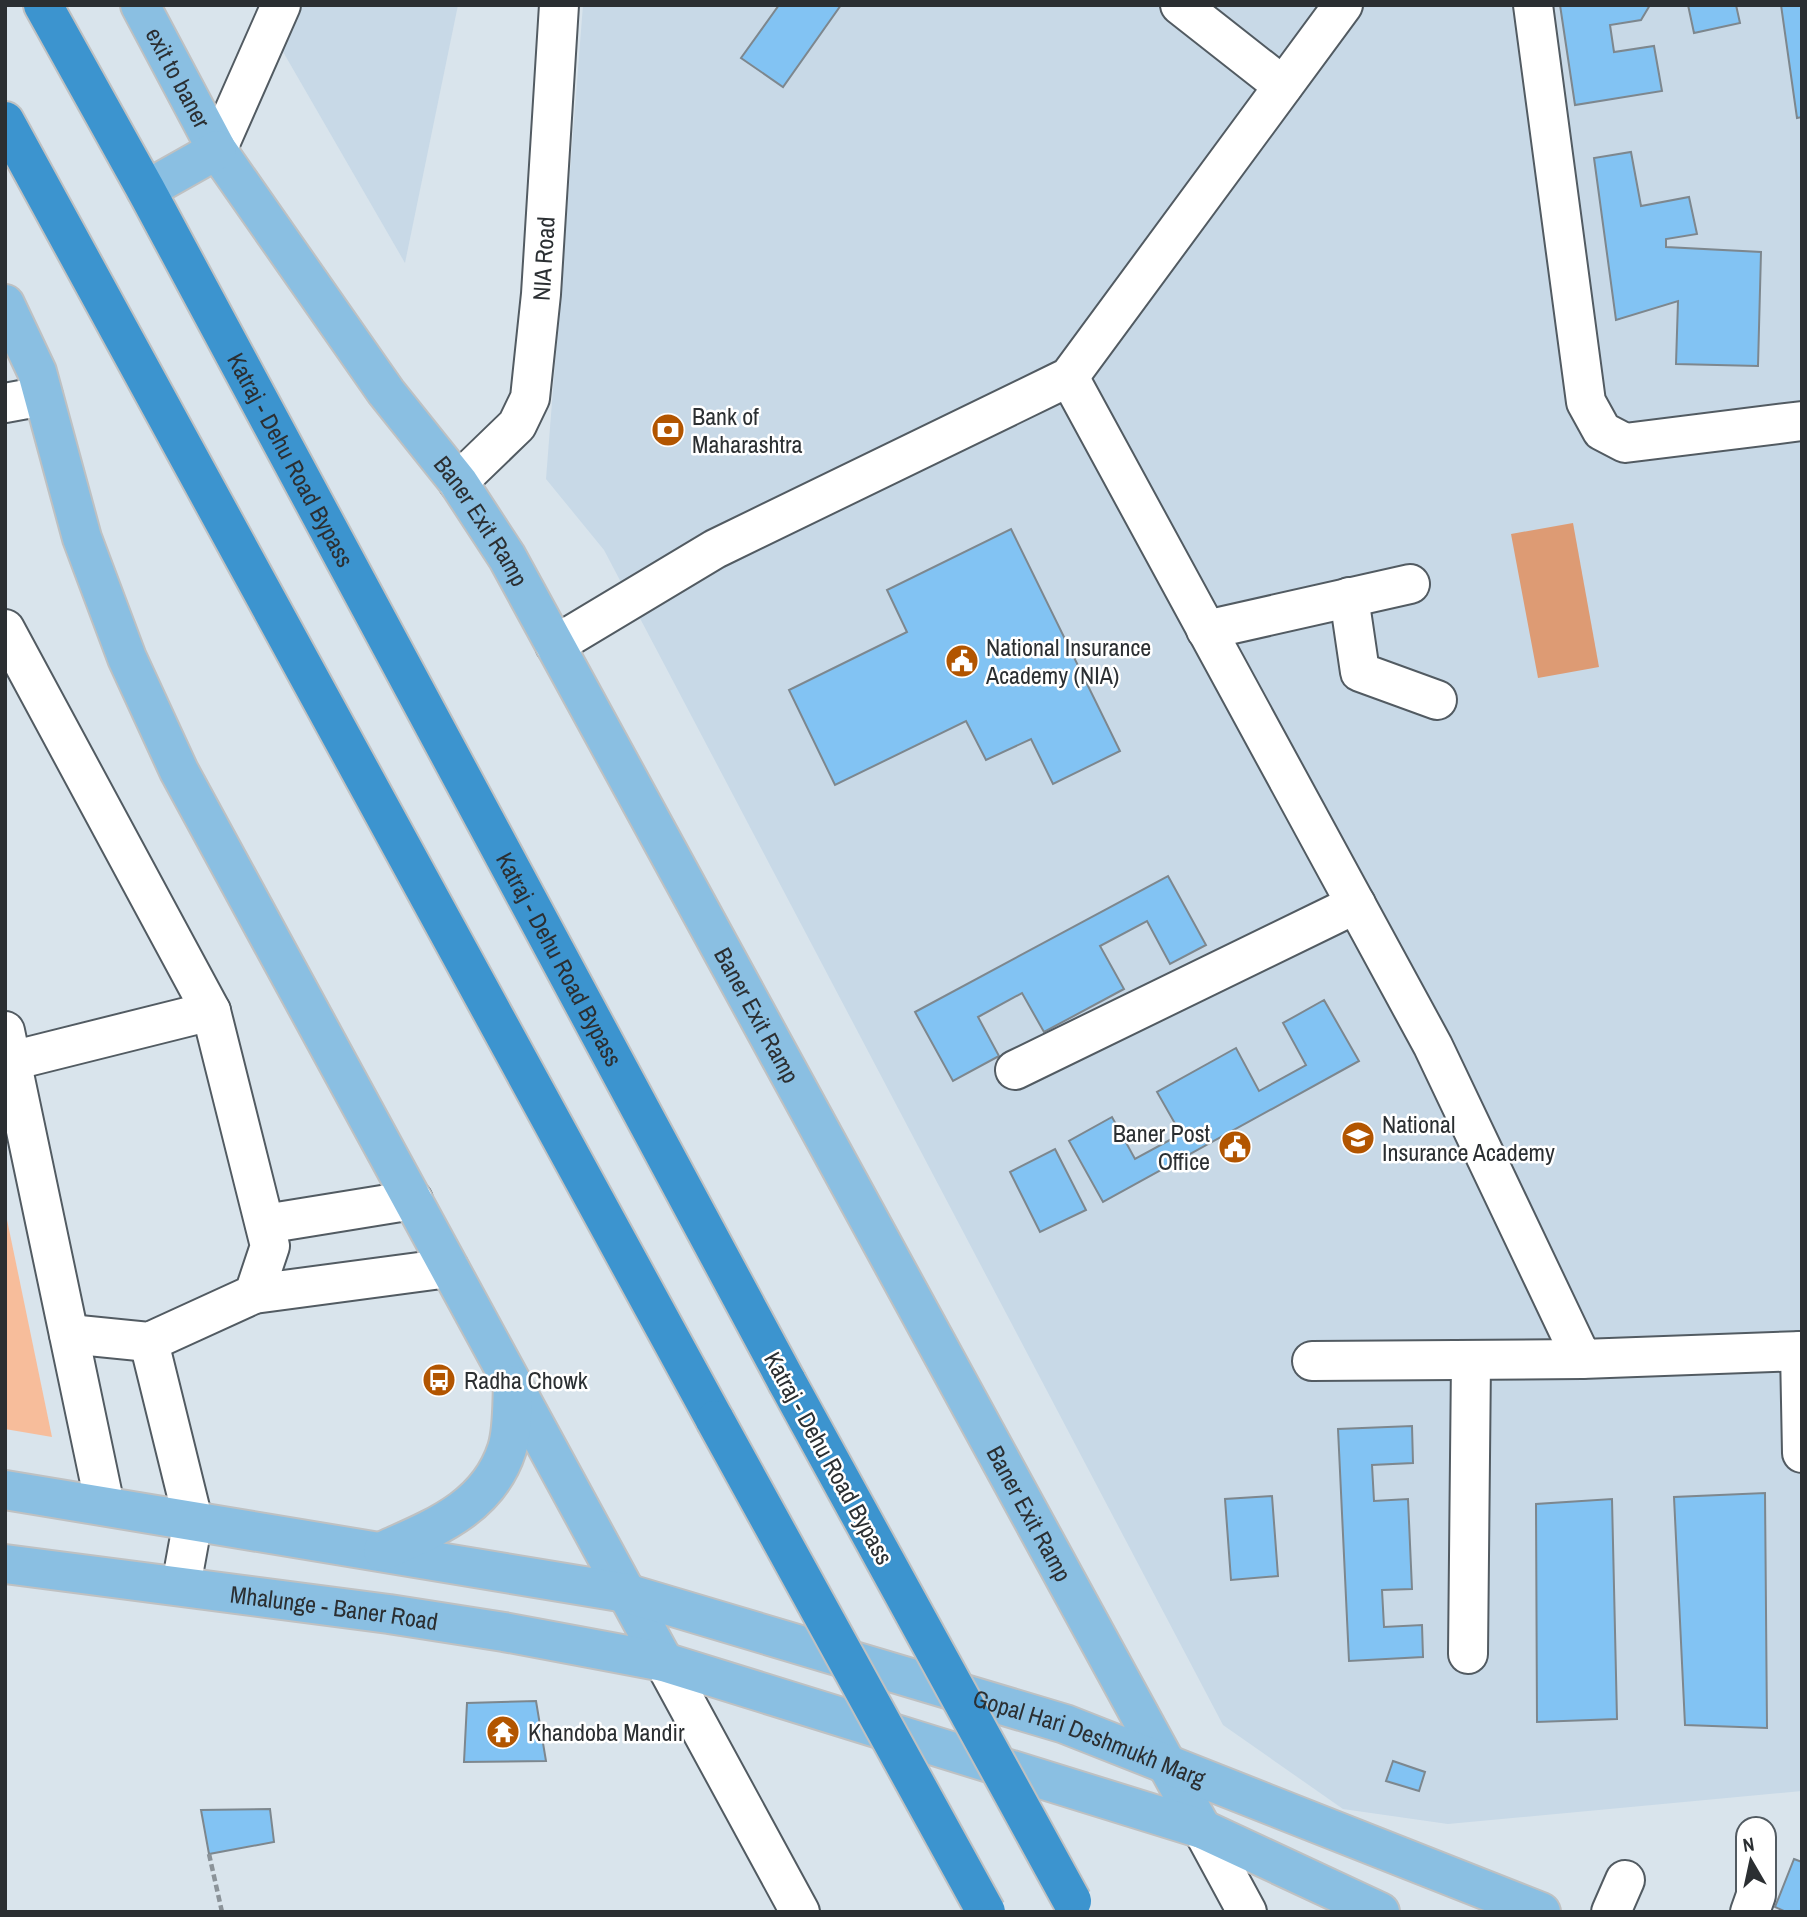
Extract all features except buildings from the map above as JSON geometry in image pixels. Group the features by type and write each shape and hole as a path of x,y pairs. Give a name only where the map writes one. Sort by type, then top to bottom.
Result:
{"highway":[{"name":"Katraj - Dehu Road Bypass","path":"43,5 146,190 787,1381 1075,1906"},
{"path":"5,121 986,1912"}],"main road":[{"name":"exit to baner","path":"140,5 217,150"},
{"path":"146,190 217,150"},
{"name":"Baner Exit Ramp","path":"217,150 386,392 458,482 506,557 1202,1829"},
{"path":"5,304 37,372 82,538 127,658 179,771 664,1662"},
{"path":"383,1551 438,1527 469,1507 495,1475 508,1448 513,1385"},
{"path":"5,1490 626,1593"},
{"name":"Mhalunge - Baner Road","path":"5,1564 491,1630 664,1662 1202,1829"},
{"name":"Gopal Hari Deshmukh Marg","path":"626,1593 1065,1724 1541,1912"},
{"name":"Gopal Hari Deshmukh Marg","path":"1202,1829 1380,1912"}],"street":[{"path":"217,150 281,5"},
{"name":"NIA Road","path":"458,482 517,425 530,398 541,294 559,5"},
{"path":"1180,5 1283,86"},
{"path":"555,645 715,550 1069,377 1343,5"},
{"path":"1533,5 1587,402 1602,430 1625,443 1802,421"},
{"path":"1069,377 1433,1046 1582,1359"},
{"path":"5,402 43,396"},
{"path":"1206,629 1410,583"},
{"path":"1349,597 1360,672 1437,700"},
{"path":"5,629 211,1011 270,1246 254,1294"},
{"path":"1015,1070 1356,904"},
{"path":"106,1506 8,1046 211,1011"},
{"path":"265,1224 412,1200"},
{"path":"69,1334 149,1342 254,1294 449,1268"},
{"path":"149,1342 193,1520 181,1586"},
{"path":"1312,1361 1582,1359 1801,1351 1802,1453"},
{"path":"1468,1654 1471,1360"},
{"path":"664,1662 800,1912"},
{"name":"Baner Exit Ramp","path":"1202,1829 1247,1912"},
{"path":"1755,1910 1756,1837"}],"path":[{"path":"209,1854 222,1912"}],"shaded area":[{"path":"256,5 458,5 405,263"},
{"name":"National Insurance Academy","path":"583,5 1802,5 1802,1791 1448,1824 1343,1809 1223,1725 604,550 546,479"},
{"path":"1573,523 1599,667 1538,678 1511,534"},
{"path":"5,1210 52,1437 5,1429"}],"place":[{"name":"Bank of Maharashtra","path":"668,430"},
{"name":"National Insurance Academy (NIA)","path":"962,661"},
{"name":"National Insurance Academy","path":"1358,1138"},
{"name":"Baner Post Office","path":"1235,1147"},
{"name":"Radha Chowk","path":"439,1380"},
{"name":"Khandoba Mandir","path":"503,1732"}]}
